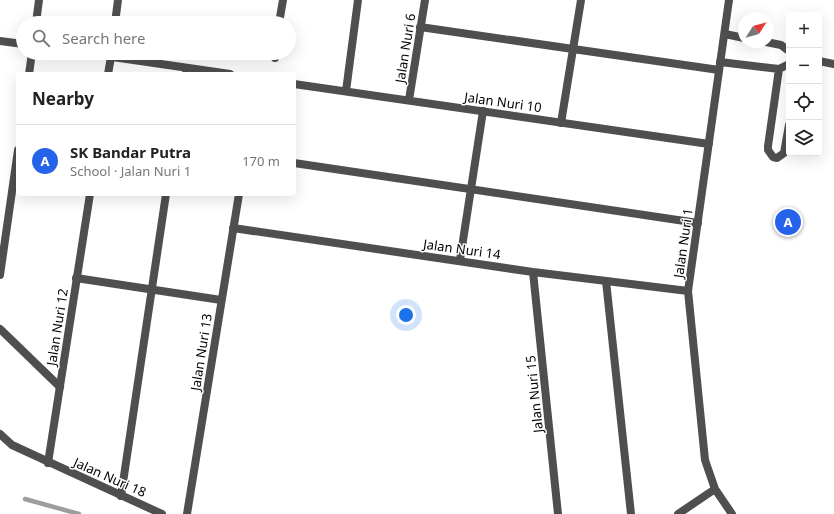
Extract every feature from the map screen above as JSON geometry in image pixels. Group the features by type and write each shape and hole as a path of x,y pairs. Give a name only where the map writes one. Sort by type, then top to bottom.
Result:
{"street":[{"path":"37,16 40,0"},
{"path":"116,16 118,0"},
{"path":"280,16 282,0"},
{"path":"346,92 358,0"},
{"name":"Jalan Nuri 6","path":"409,100 425,0"},
{"path":"561,123 581,0"},
{"name":"Jalan Nuri 1","path":"729,0 688,292 706,460 715,489 732,514"},
{"path":"420,27 573,49 720,66 779,69 786,66"},
{"path":"724,34 738,37"},
{"path":"0,41 16,43"},
{"path":"774,44 780,45 786,49"},
{"path":"29,72 31,60"},
{"path":"108,72 110,60"},
{"path":"127,60 186,71 201,72"},
{"path":"822,62 834,64"},
{"path":"779,69 768,146 768,150 773,157 777,158 784,153 786,142"},
{"name":"Jalan Nuri 10","path":"296,84 709,144"},
{"path":"460,260 483,111"},
{"path":"296,163 698,222"},
{"path":"0,275 16,164"},
{"name":"Jalan Nuri 12","path":"48,463 90,196"},
{"path":"121,496 166,196"},
{"name":"Jalan Nuri 13","path":"187,514 239,196"},
{"name":"Jalan Nuri 14","path":"233,228 460,260 533,272 688,292"},
{"name":"Jalan Nuri 15","path":"533,272 558,514"},
{"path":"76,278 221,300"},
{"path":"606,281 631,514"},
{"path":"0,329 60,387"},
{"path":"0,434 12,445 48,463"},
{"name":"Jalan Nuri 18","path":"48,463 162,514"},
{"path":"678,514 715,489"}],"waterway":[{"path":"25,499 79,514"}],"place":[{"name":"SK Bandar Putra","path":"788,222"}]}
